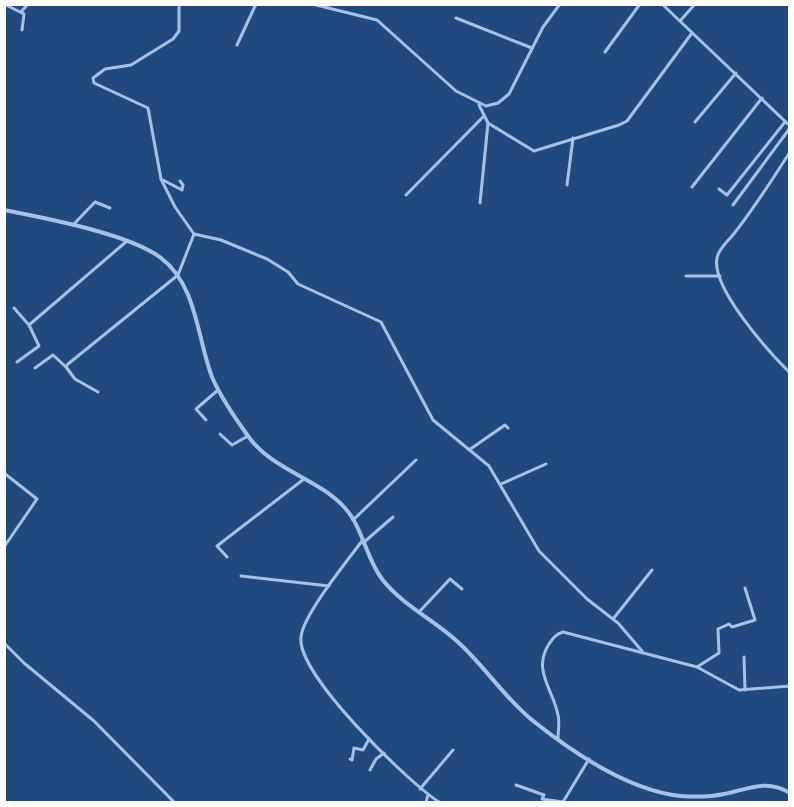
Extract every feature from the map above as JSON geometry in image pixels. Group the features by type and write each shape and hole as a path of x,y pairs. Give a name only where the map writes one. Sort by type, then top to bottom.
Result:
{"street":[{"path":"21,12 28,4"},
{"path":"179,4 179,31 173,39 132,65 105,69 93,78 94,83 111,93 148,108 161,179 175,207 194,234 220,240 267,259 288,272 298,284 381,322 433,420 489,466 539,551 587,599 613,619 642,651"},
{"path":"237,45 256,4"},
{"path":"312,4 377,20 456,91 478,103 492,105 504,99 520,74 543,27 561,4"},
{"path":"605,52 640,4"},
{"path":"662,4 762,98 789,127 733,205"},
{"path":"680,21 695,4"},
{"path":"6,5 24,14 22,30"},
{"path":"456,18 532,48"},
{"path":"478,103 488,123 534,151 626,122 692,33"},
{"path":"695,122 736,73"},
{"path":"692,188 762,98"},
{"path":"406,195 483,117"},
{"path":"719,189 727,195 785,122"},
{"path":"480,203 488,123"},
{"path":"567,185 573,138"},
{"path":"789,152 758,202 717,256 720,276 728,295 750,328 789,373"},
{"path":"161,179 182,190 183,185 180,181"},
{"path":"73,226 76,219 95,202 110,208"},
{"path":"4,210 127,241 151,251 178,274 191,304 218,390 248,436 262,451 338,501 353,520 380,577 400,598 456,639 530,719 589,759 625,779 663,794 712,796 753,786 768,785 789,793"},
{"path":"66,367 178,274 194,234"},
{"path":"29,325 127,241"},
{"path":"686,276 720,276"},
{"path":"14,308 29,325 39,346 16,362"},
{"path":"34,368 53,355 75,379 98,392"},
{"path":"206,420 196,409 218,390"},
{"path":"469,450 505,425 508,428"},
{"path":"220,434 232,445 248,436"},
{"path":"353,520 416,460"},
{"path":"501,484 546,464"},
{"path":"4,473 37,499 4,546"},
{"path":"226,557 217,546 304,479"},
{"path":"393,517 362,542 329,586 301,633 302,649 307,664 369,739 420,789 439,802"},
{"path":"613,619 652,570"},
{"path":"241,576 329,586"},
{"path":"419,612 450,579 462,590"},
{"path":"697,667 719,653 718,629 729,624 732,627 755,620 745,588"},
{"path":"558,738 558,714 542,671 542,661 557,633 572,633 697,667 730,686 745,690 789,686"},
{"path":"4,643 24,663 94,721 174,802"},
{"path":"744,657 745,690"},
{"path":"350,759 352,760 354,748 363,750 369,739"},
{"path":"420,789 453,750"},
{"path":"370,770 376,759 384,753"},
{"path":"516,785 544,795 542,799 563,802 589,759"},
{"path":"426,802 428,795"},
{"path":"709,802 712,796"}]}
